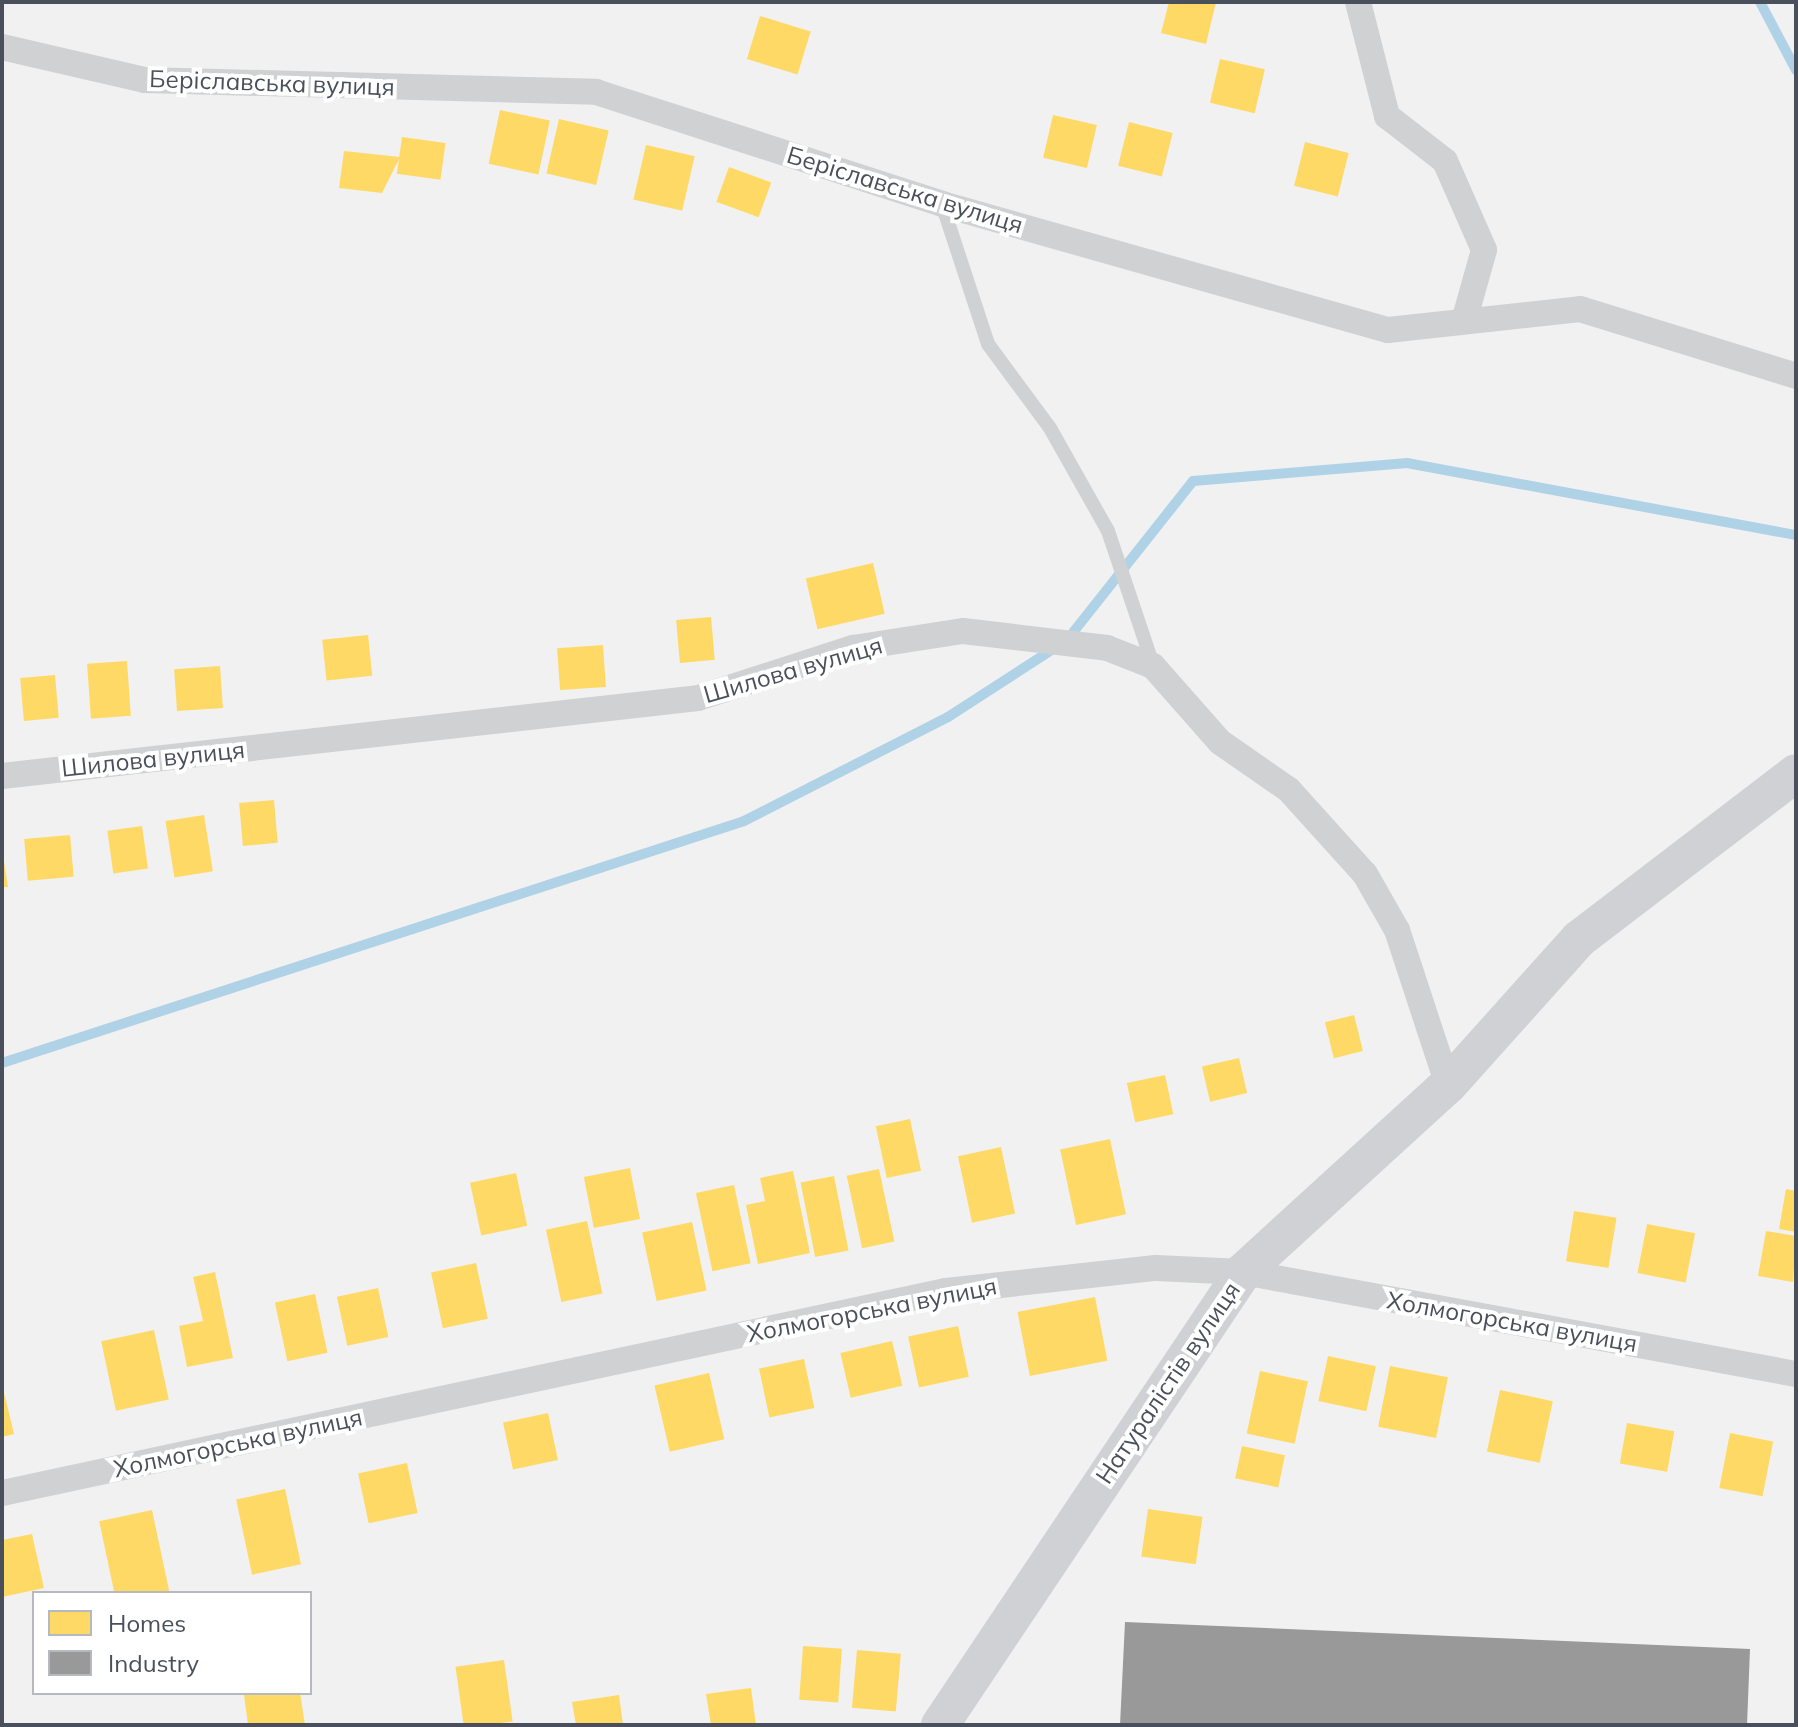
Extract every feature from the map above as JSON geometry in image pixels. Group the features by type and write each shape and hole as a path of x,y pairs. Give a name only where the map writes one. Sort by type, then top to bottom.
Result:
{"street":[{"path":"1358,2 1387,116 1445,161 1484,250 1464,321"},
{"name":"Беріславська вулиця","path":"2,47 145,80 596,92 942,204 1388,330 1580,309 1796,376"},
{"name":"Шилова вулиця","path":"2,776 698,698 853,648 963,631 1067,640 1107,648 1153,666 1220,742 1289,790 1365,874 1397,930 1448,1085"},
{"name":"Натуралістів вулиця","path":"940,1725 1243,1272 1448,1085 1579,939 1796,773"},
{"name":"Холмогорська вулиця","path":"2,1493 946,1291 1156,1268 1243,1272 1796,1374"}],"lane":[{"path":"942,204 988,344 1050,428 1108,531 1153,666"}],"building: Homes":[{"path":"1169,2 1216,2 1206,44 1161,33"},
{"path":"760,16 811,31 798,75 747,59"},
{"path":"1220,59 1265,69 1255,113 1210,103"},
{"path":"500,110 550,121 538,174 489,164"},
{"path":"1053,115 1097,125 1087,168 1043,158"},
{"path":"559,119 609,130 596,185 546,174"},
{"path":"1129,122 1173,133 1162,177 1118,166"},
{"path":"402,137 446,143 440,180 397,174"},
{"path":"1305,142 1349,153 1338,197 1294,186"},
{"path":"646,145 695,156 682,211 633,200"},
{"path":"344,151 400,157 382,193 339,188"},
{"path":"729,167 771,182 759,217 716,202"},
{"path":"873,563 885,614 817,629 806,579"},
{"path":"711,617 715,660 680,663 676,620"},
{"path":"368,635 372,676 327,681 322,640"},
{"path":"603,645 606,687 560,690 557,648"},
{"path":"127,661 131,716 91,719 87,664"},
{"path":"220,666 223,708 177,711 174,669"},
{"path":"55,675 59,718 24,721 20,678"},
{"path":"274,800 278,843 243,846 239,803"},
{"path":"204,815 213,871 174,877 165,821"},
{"path":"142,826 148,869 113,873 107,831"},
{"path":"70,835 74,877 28,881 24,839"},
{"path":"2,848 8,887 2,887"},
{"path":"1354,1015 1363,1051 1334,1058 1325,1022"},
{"path":"1239,1058 1247,1093 1210,1102 1202,1067"},
{"path":"1165,1075 1173,1114 1135,1122 1127,1083"},
{"path":"910,1119 921,1171 887,1178 876,1126"},
{"path":"1110,1139 1126,1214 1076,1225 1060,1150"},
{"path":"1001,1147 1015,1214 972,1223 958,1156"},
{"path":"630,1168 640,1219 594,1228 584,1177"},
{"path":"879,1169 894,1241 862,1248 847,1176"},
{"path":"793,1171 810,1253 758,1264 746,1205 765,1201 760,1178"},
{"path":"516,1173 527,1226 481,1236 470,1183"},
{"path":"834,1176 849,1251 815,1257 801,1182"},
{"path":"734,1185 751,1263 712,1271 696,1193"},
{"path":"1786,1189 1796,1191 1796,1232 1779,1229"},
{"path":"1574,1211 1616,1218 1608,1268 1566,1261"},
{"path":"587,1221 602,1293 561,1302 546,1230"},
{"path":"692,1222 707,1290 657,1301 642,1233"},
{"path":"1647,1224 1695,1233 1686,1282 1637,1273"},
{"path":"1766,1231 1796,1236 1793,1282 1758,1276"},
{"path":"476,1263 488,1319 443,1328 431,1273"},
{"path":"215,1272 233,1358 187,1367 179,1326 203,1321 193,1277"},
{"path":"378,1288 388,1337 347,1346 337,1297"},
{"path":"315,1294 327,1353 287,1361 275,1303"},
{"path":"1095,1297 1107,1361 1030,1376 1017,1312"},
{"path":"958,1326 969,1377 919,1387 908,1337"},
{"path":"154,1330 169,1399 116,1411 101,1341"},
{"path":"892,1341 902,1386 851,1398 840,1353"},
{"path":"1328,1356 1376,1366 1366,1411 1318,1401"},
{"path":"804,1359 814,1408 769,1417 759,1369"},
{"path":"1390,1366 1448,1377 1436,1438 1378,1427"},
{"path":"1260,1371 1308,1381 1295,1444 1247,1434"},
{"path":"709,1373 724,1439 670,1452 654,1386"},
{"path":"2,1384 14,1434 2,1437"},
{"path":"1500,1390 1553,1401 1540,1463 1487,1452"},
{"path":"548,1413 558,1460 513,1470 503,1423"},
{"path":"1627,1423 1674,1431 1667,1472 1620,1463"},
{"path":"1730,1433 1773,1441 1763,1496 1719,1488"},
{"path":"1242,1446 1285,1455 1278,1487 1235,1478"},
{"path":"407,1463 418,1513 369,1523 358,1473"},
{"path":"285,1489 301,1564 252,1575 236,1499"},
{"path":"1148,1509 1202,1517 1196,1564 1141,1557"},
{"path":"152,1510 169,1591 114,1591 99,1521"},
{"path":"32,1534 44,1588 2,1597 2,1540"},
{"path":"803,1646 842,1649 838,1703 799,1700"},
{"path":"857,1650 901,1654 896,1712 852,1708"},
{"path":"504,1660 513,1721 464,1725 455,1667"},
{"path":"751,1688 756,1725 711,1725 706,1694"},
{"path":"244,1695 300,1695 305,1725 248,1725"},
{"path":"619,1695 623,1725 576,1725 572,1702"}],"building: Industry":[{"path":"1125,1622 1750,1649 1747,1725 1120,1725"}],"waterway":[{"path":"1760,2 1796,70"},
{"path":"2,1063 744,821 948,717 1067,640 1193,481 1407,463 1796,535"}]}
